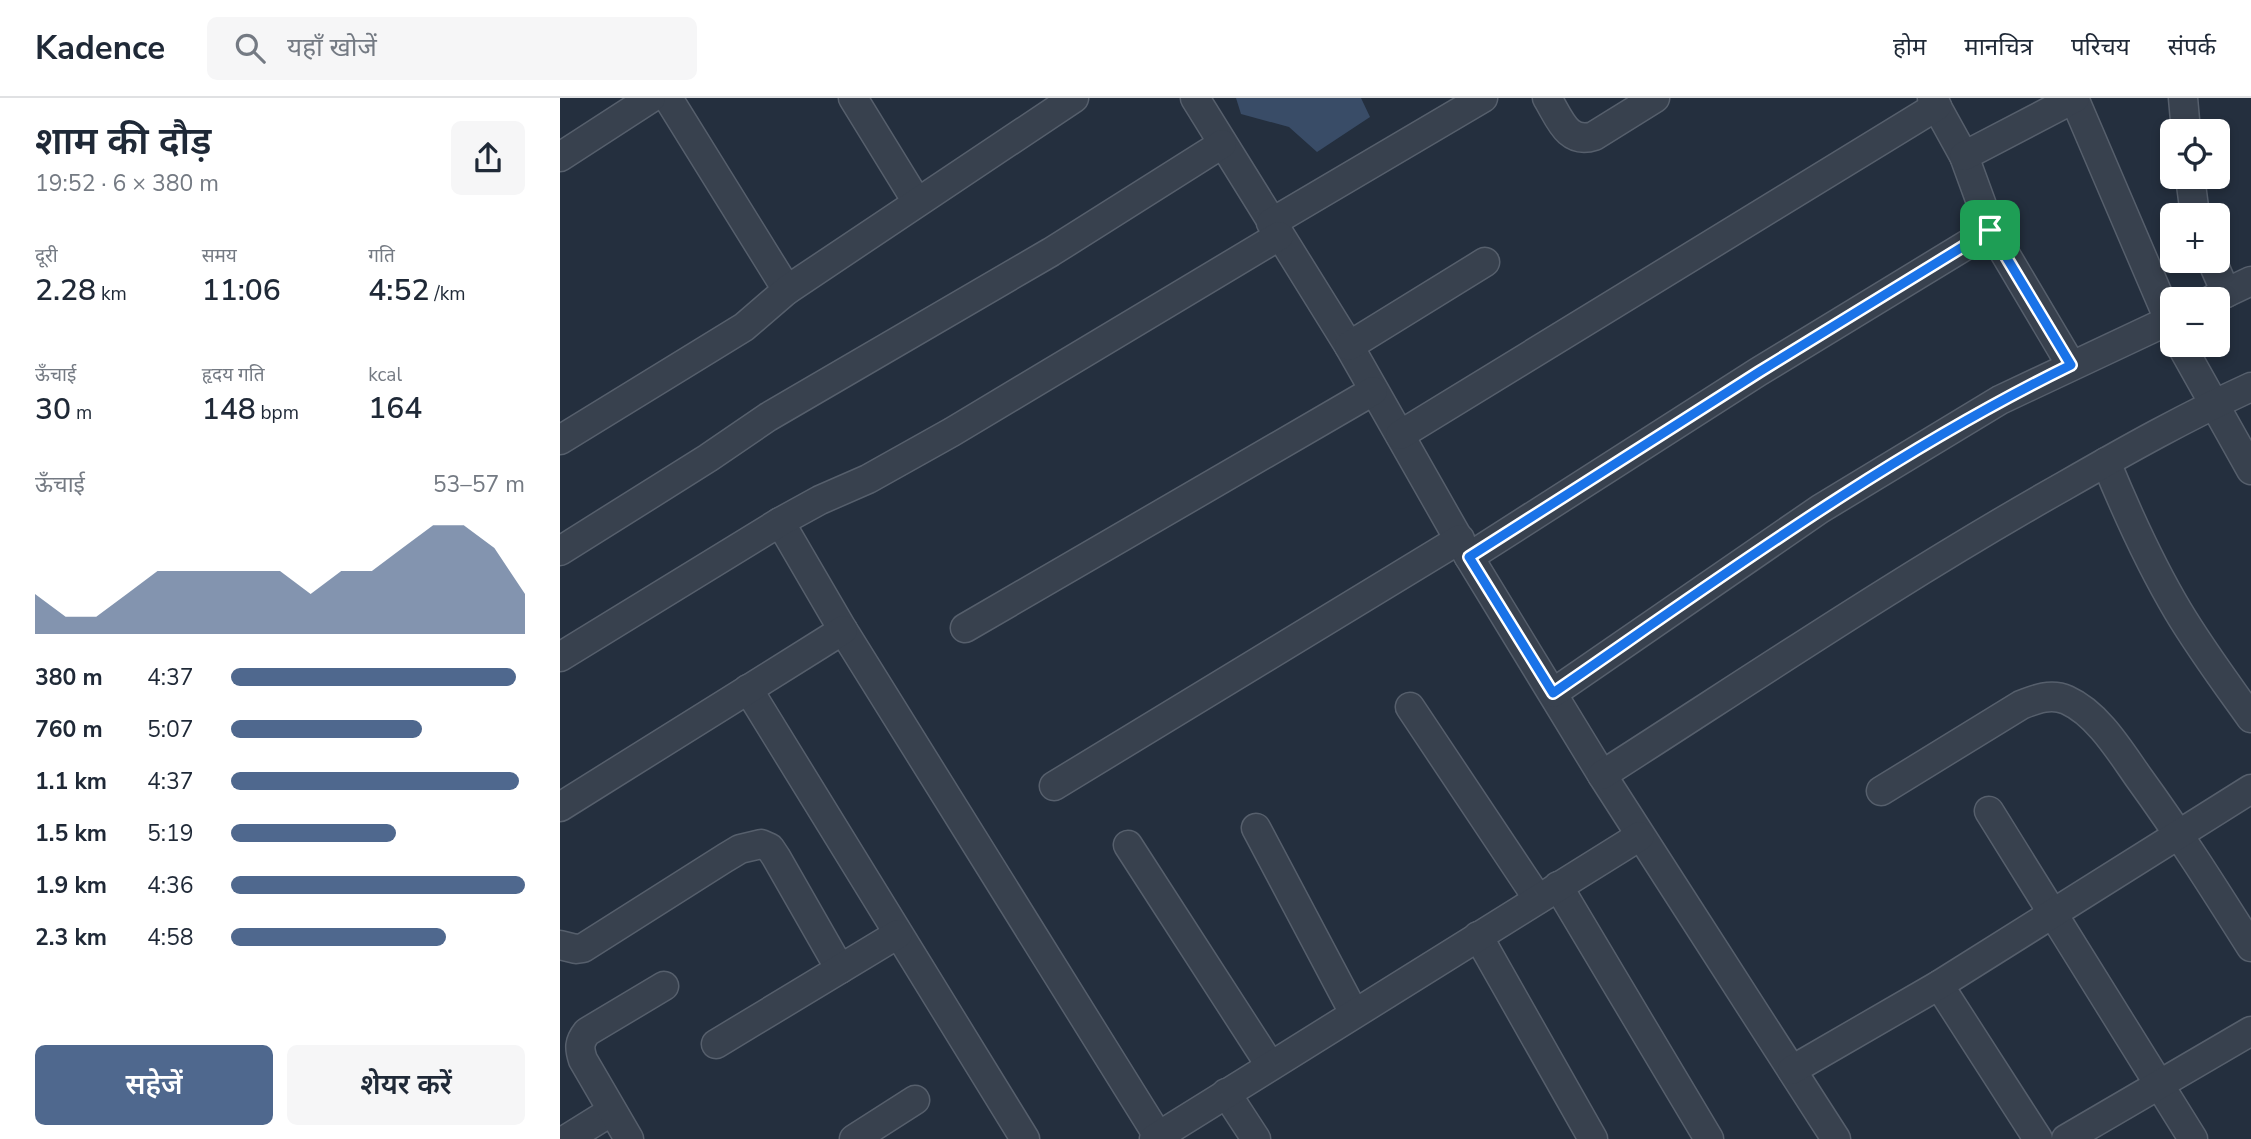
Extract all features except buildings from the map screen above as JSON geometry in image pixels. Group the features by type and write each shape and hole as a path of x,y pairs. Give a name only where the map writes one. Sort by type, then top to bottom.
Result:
{"street":[{"path":"564,148 651,98"},
{"path":"668,98 787,290"},
{"path":"853,98 918,202"},
{"path":"560,440 744,327 787,290 1074,98"},
{"path":"1195,98 1349,346 1465,548 1602,775 1836,1139"},
{"path":"560,657 780,522 820,500 868,479 952,432 1483,98"},
{"path":"1547,98 1569,133 1577,139 1584,139 1655,98"},
{"path":"1964,156 2075,98 2160,297"},
{"path":"2183,98 2185,119"},
{"path":"1400,435 1934,102 1964,156 1990,230 2071,365"},
{"path":"560,551 768,417 1051,252 1222,144"},
{"path":"1054,786 1465,548 1990,230"},
{"path":"1349,346 1485,262"},
{"path":"1553,693 1819,509 2000,400 2071,365 2160,333"},
{"path":"2188,357 2251,470"},
{"path":"1602,775 1972,537 2212,404 2251,387"},
{"path":"965,628 1373,391"},
{"path":"2106,461 2127,513 2178,611 2251,718"},
{"path":"780,522 1156,1138 1640,836"},
{"path":"560,807 843,629"},
{"path":"748,688 1025,1139"},
{"path":"1881,791 2021,705 2039,698 2056,696 2079,706 2120,750 2180,833 2251,947"},
{"path":"1410,707 1548,893 1709,1139"},
{"path":"1792,1070 1939,985 2251,789"},
{"path":"1989,811 2193,1139"},
{"path":"1256,828 1354,1013"},
{"path":"560,945 576,949 588,945 740,849 761,844 770,848 776,857 840,969"},
{"path":"1128,845 1270,1065"},
{"path":"716,1044 898,934"},
{"path":"1478,936 1593,1139"},
{"path":"1939,985 2038,1139"},
{"path":"629,1139 583,1060 579,1050 580,1040 587,1032 664,986"},
{"path":"2066,1139 2251,1031"},
{"path":"1226,1093 1256,1139"},
{"path":"854,1139 915,1100"},
{"path":"567,1139 612,1111"}],"water":[{"path":"1236,98 1361,98 1370,117 1317,152 1289,127 1241,114"}],"route":[{"path":"1990,230 2071,365 2000,400 1819,509 1553,693 1469,557 1759,372 1990,230"}]}
